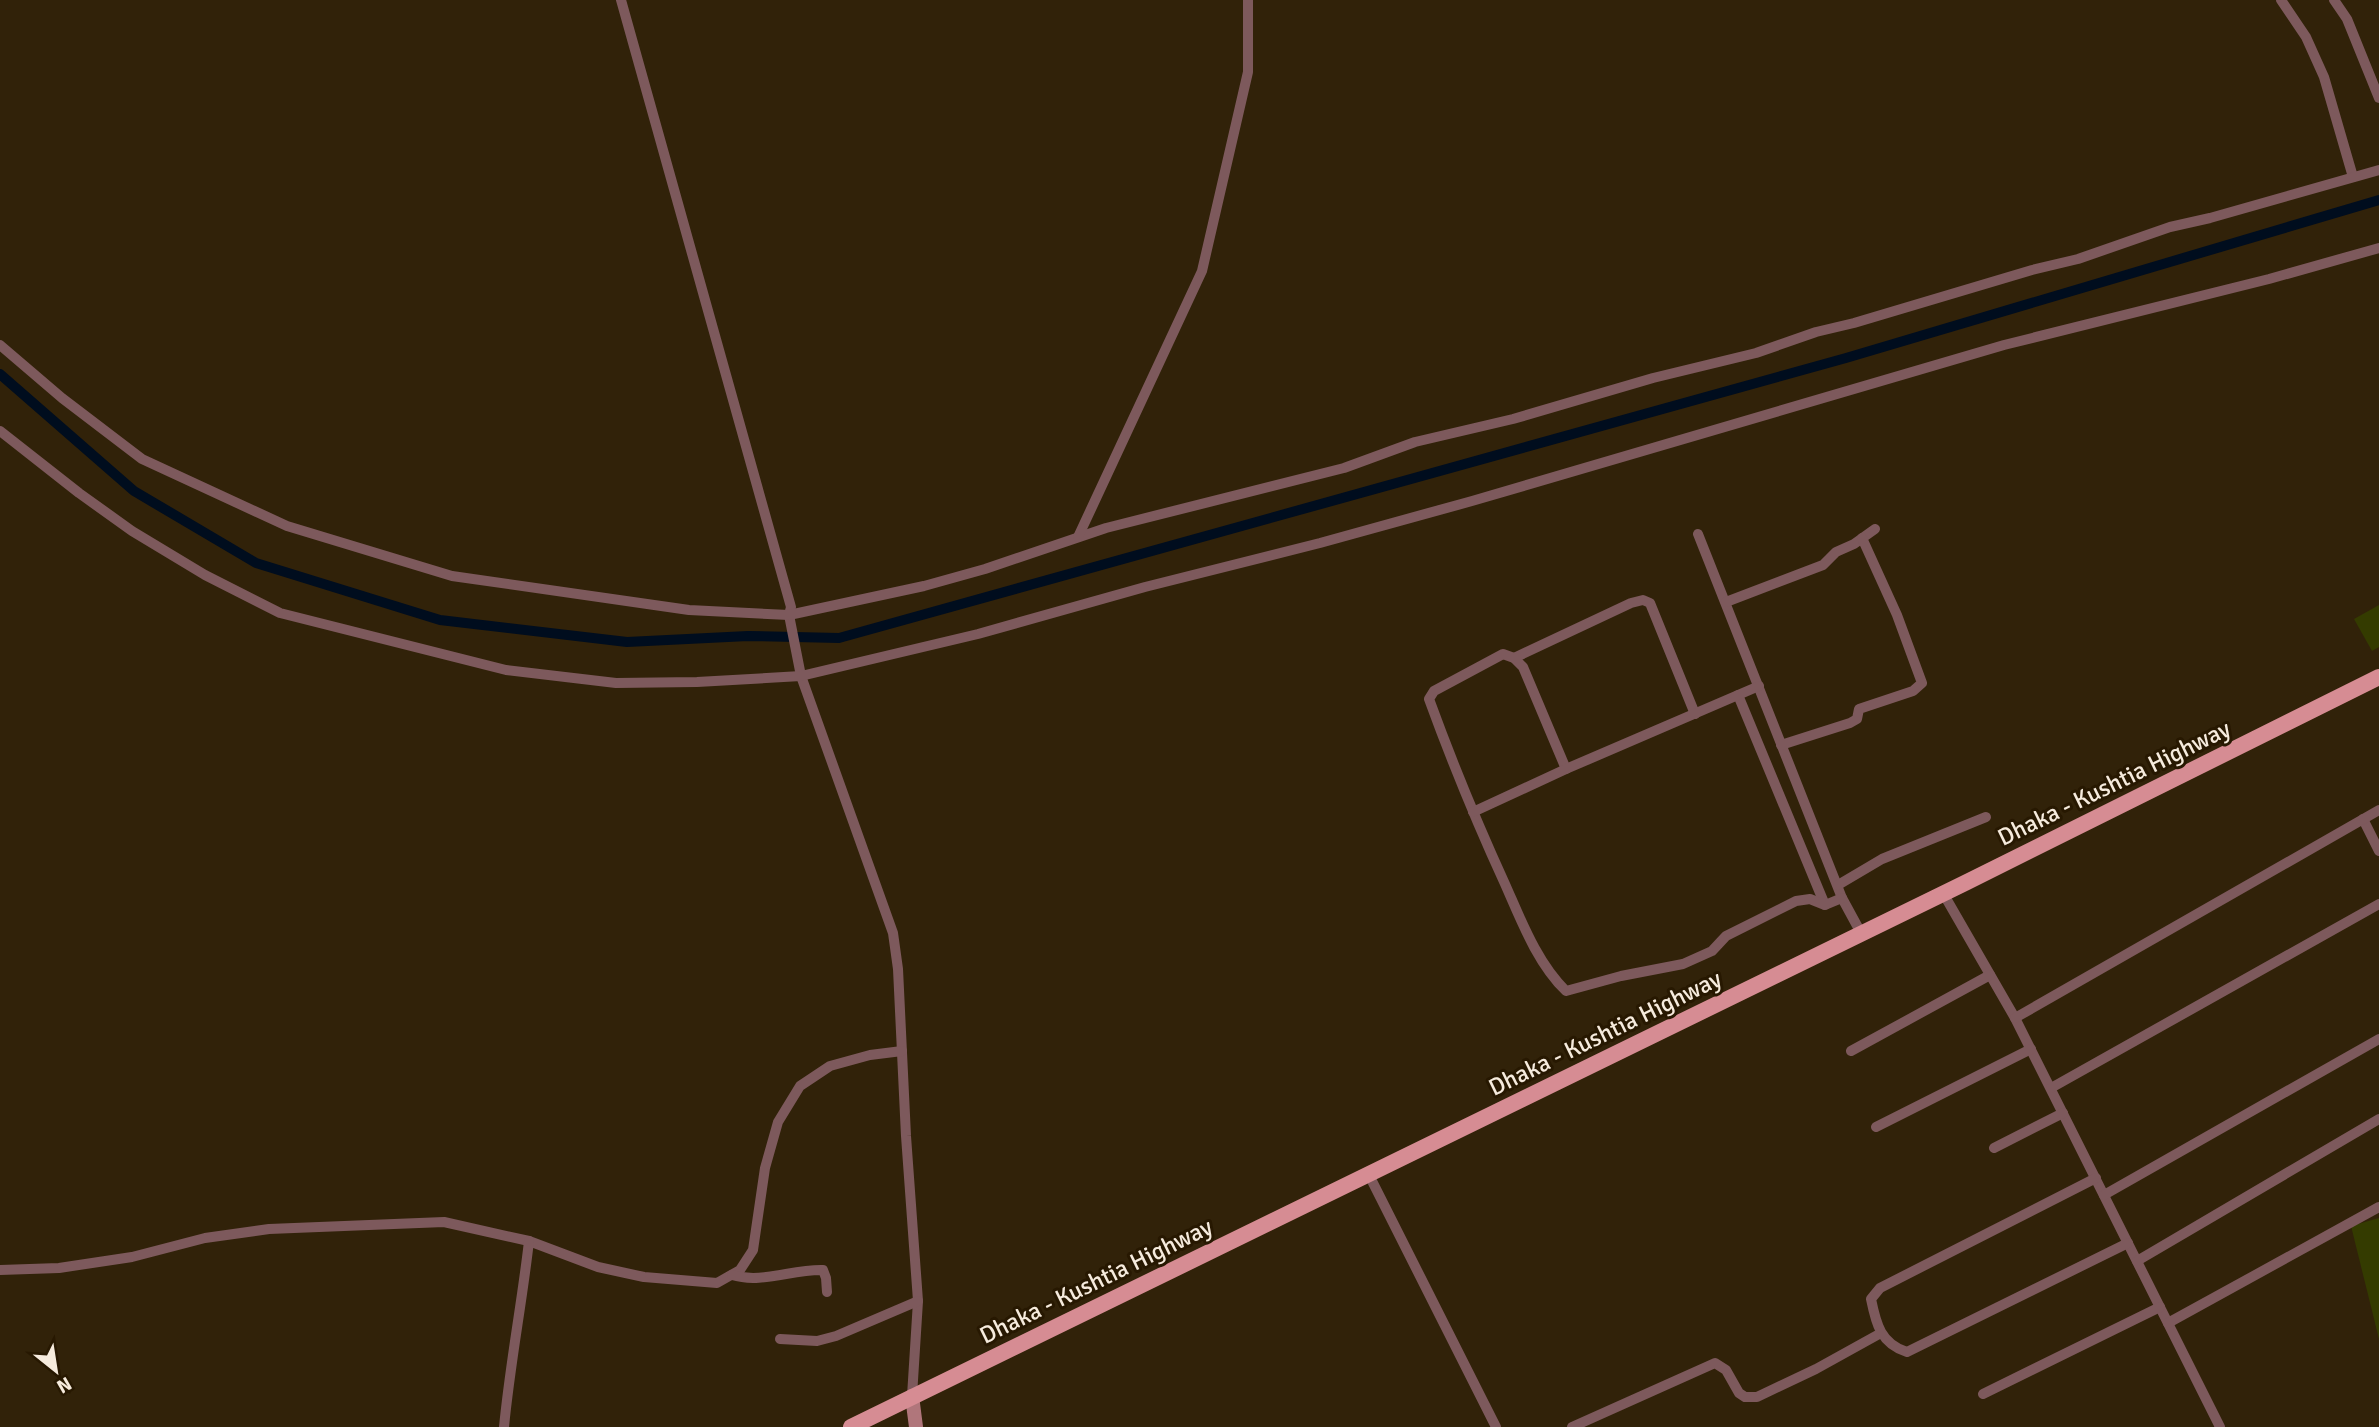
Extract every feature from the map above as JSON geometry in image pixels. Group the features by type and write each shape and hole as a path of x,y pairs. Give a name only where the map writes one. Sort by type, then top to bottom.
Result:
{"main road":[{"name":"Dhaka - Kushtia Highway","path":"850,1427 1943,894 2379,677"},
{"path":"912,1396 916,1427"}],"street":[{"path":"621,0 791,607 789,615 801,676 893,933 898,969 918,1301 912,1396"},
{"path":"1077,537 1202,271 1248,72 1248,0"},
{"path":"2281,0 2306,37 2324,77 2353,177"},
{"path":"2334,0 2347,19 2379,98"},
{"path":"0,345 62,398 142,459 286,526 452,576 689,610 789,615 924,586 985,569 1106,528 1344,468 1415,442 1513,419 1653,378 1756,353 1816,332 2078,259 2170,227 2379,170"},
{"path":"0,431 79,494 132,531 205,575 280,613 506,670 616,683 801,676 978,634 1145,587 1320,543 2004,345 2269,279 2379,248"},
{"path":"1726,602 1823,565 1836,552 1875,529"},
{"path":"1698,534 1842,898 1861,933"},
{"path":"1781,745 1850,723 1857,719 1858,709 1913,691 1922,684 1897,615 1862,538"},
{"path":"1514,658 1631,603 1643,600 1650,603 1695,714"},
{"path":"1566,768 1523,667 1514,658 1503,654 1434,691 1429,699 1473,812 1519,916 1552,978 1566,991 1621,976 1683,964 1712,951 1726,936 1796,901 1810,899 1825,905 1842,898"},
{"path":"1473,812 1566,768 1759,686"},
{"path":"1738,695 1825,905"},
{"path":"2015,1017 2379,810"},
{"path":"1838,884 1882,859 1986,817"},
{"path":"2363,819 2379,851"},
{"path":"1943,894 2015,1017 2220,1427"},
{"path":"2050,1088 2379,904"},
{"path":"1851,1051 1990,975"},
{"path":"2104,1195 2379,1039"},
{"path":"1877,1127 2031,1049"},
{"path":"0,1270 59,1268 132,1257 205,1238 269,1229 444,1222 529,1241 598,1267 645,1277 717,1283 740,1270 753,1250 768,1156 778,1122 800,1086 830,1066 870,1055 902,1051"},
{"path":"1994,1148 2063,1113"},
{"path":"2137,1261 2379,1119"},
{"path":"1368,1173 1496,1427"},
{"path":"2096,1178 1880,1288 1871,1299 1881,1333 1893,1348 1907,1352 2128,1243"},
{"path":"2168,1323 2379,1207"},
{"path":"504,1427 509,1373 529,1241"},
{"path":"732,1275 742,1278 776,1277 807,1269 823,1270 827,1292"},
{"path":"780,1339 817,1341 836,1336 918,1301"},
{"path":"1983,1394 2160,1307"},
{"path":"1572,1427 1715,1363 1726,1370 1739,1393 1745,1397 1757,1397 1816,1369 1881,1333"}],"green space":[{"path":"2379,605 2379,647 2372,651 2354,619"},
{"path":"2379,1218 2379,1339 2351,1226"}],"waterway":[{"path":"0,374 134,491 256,563 440,620 627,642 748,636 839,638 1846,358 2379,200"}]}
